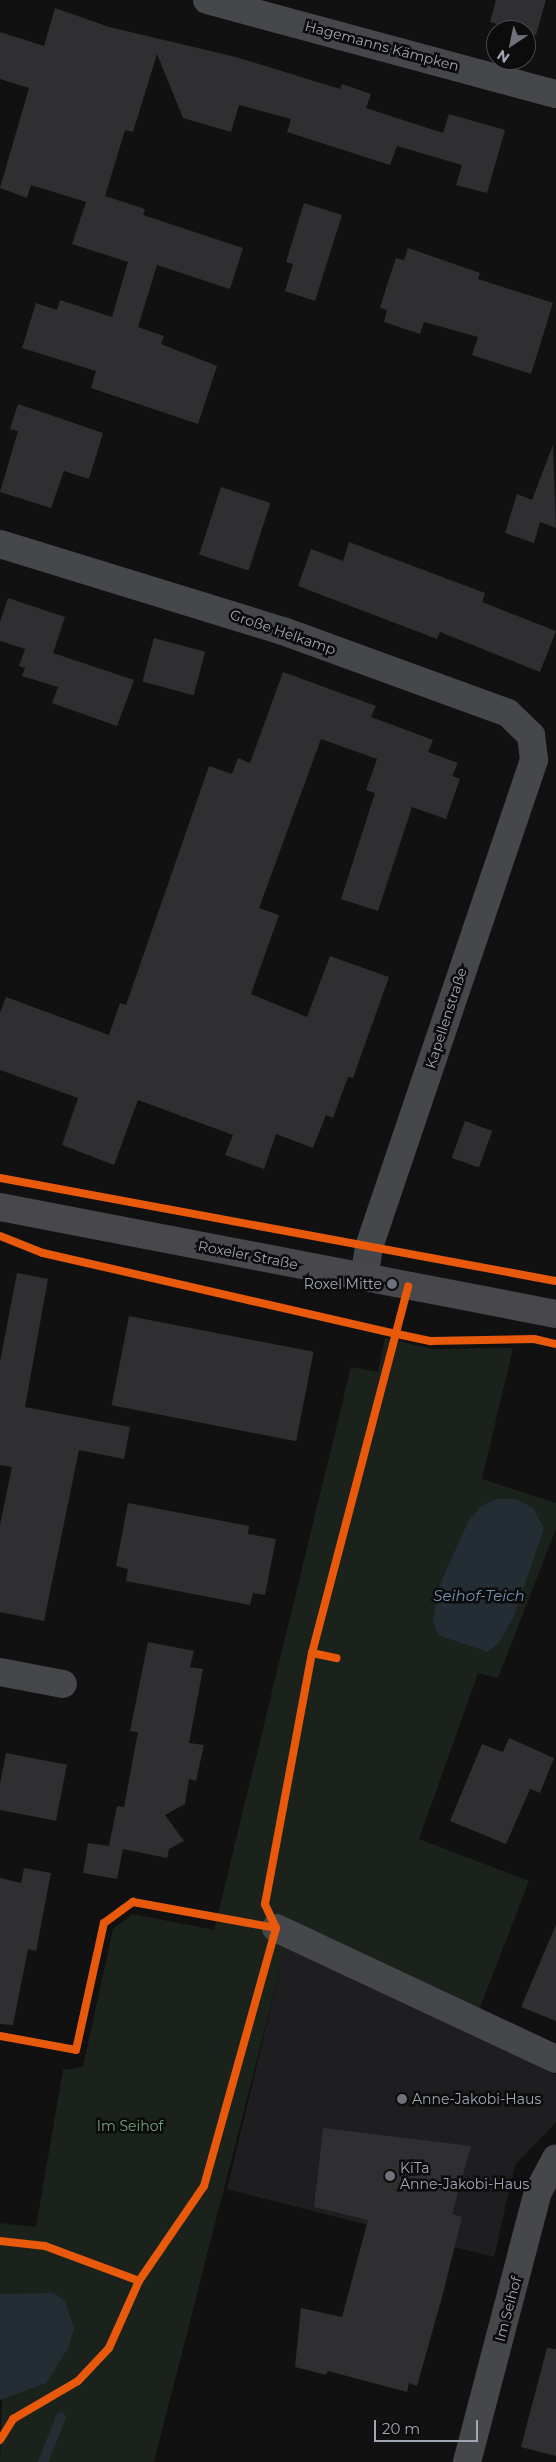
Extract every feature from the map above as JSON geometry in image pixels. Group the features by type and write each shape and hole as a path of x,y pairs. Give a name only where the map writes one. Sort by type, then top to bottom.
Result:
{"main road":[{"name":"Roxeler Straße","path":"0,1207 556,1314"}],"street":[{"name":"Hagemanns Kämpken","path":"207,0 556,94"},
{"name":"Große Helkamp","path":"0,544 274,628 508,713 531,735 534,760"},
{"name":"Kapellenstraße","path":"364,1277 369,1247 534,760"},
{"path":"0,1672 63,1684"},
{"path":"276,1928 556,2059"},
{"name":"Im Seihof","path":"467,2462 538,2192 556,2158"}],"shaded area":[{"name":"Anne-Jakobi-Haus","path":"286,1945 556,2075 556,2122 515,2165 494,2257 227,2189"}],"green space":[{"path":"385,1338 433,1349 513,1348 482,1479 556,1503 556,1529 498,1678 478,1673 419,1839 529,1881 470,2033 286,1946 154,2462 0,2462 6,2295 0,2294 0,2223 36,2227 63,2070 83,2067 113,1929 133,1914 214,1930 351,1367 378,1372"}],"water":[{"name":"Seihof-Teich","path":"496,1499 516,1499 533,1508 544,1528 514,1616 499,1643 488,1652 438,1635 433,1621 440,1584 468,1522 480,1507"},
{"path":"53,2293 65,2301 74,2329 68,2348 46,2383 0,2400 0,2294"}],"building":[{"path":"496,0 546,0 536,35 536,20 491,20"},
{"path":"55,8 109,27 236,57 340,89 342,84 371,94 366,108 443,133 449,114 505,130 487,193 456,185 462,165 397,146 390,165 287,132 291,119 239,105 231,132 183,118 157,54 133,132 125,130 105,196 145,209 143,215 243,248 230,289 157,265 138,327 164,336 161,344 217,366 198,424 91,388 96,371 22,348 36,303 57,310 60,300 112,317 128,262 72,244 86,202 31,185 27,198 0,188 29,88 0,79 0,32 44,46"},
{"path":"304,203 342,215 315,301 285,291 293,264 286,262"},
{"path":"408,248 480,273 478,279 553,303 531,374 472,355 478,337 424,322 420,334 384,322 387,310 380,308 388,282 396,258 404,260"},
{"path":"18,404 103,433 89,479 64,471 51,508 0,492 18,431 10,429"},
{"path":"553,445 556,528 540,522 534,543 505,533 517,494 532,500"},
{"path":"221,487 270,503 249,571 199,555"},
{"path":"349,542 485,593 482,602 556,631 540,672 440,632 437,639 298,586 311,549 343,561"},
{"path":"8,598 65,617 53,653 134,680 117,726 52,703 58,687 22,676 25,668 19,666 25,649 0,641 0,622"},
{"path":"154,638 205,652 194,695 142,681"},
{"path":"283,672 376,706 371,717 433,740 428,752 458,763 452,776 460,779 446,819 412,807 378,911 341,899 375,793 366,790 377,759 321,739 259,908 279,915 251,994 307,1017 330,956 389,977 353,1078 348,1077 333,1118 326,1115 313,1148 276,1134 264,1169 225,1155 233,1135 138,1100 114,1165 62,1145 78,1098 0,1070 0,1013 6,997 109,1035 120,1003 126,1005 209,766 232,774 238,758 250,763"},
{"path":"465,1121 492,1131 479,1168 452,1158"},
{"path":"17,1273 48,1279 25,1407 130,1427 124,1459 79,1450 44,1621 0,1612 0,1525 12,1467 0,1465 0,1362"},
{"path":"129,1316 314,1352 296,1441 112,1405"},
{"path":"128,1503 249,1526 248,1534 276,1539 265,1595 253,1593 250,1605 126,1581 128,1569 116,1566"},
{"path":"148,1642 194,1651 190,1667 203,1669 189,1743 204,1745 196,1781 189,1779 185,1804 165,1815 184,1841 169,1849 167,1858 123,1849 117,1879 83,1873 88,1843 109,1846 117,1806 124,1807 138,1732 130,1731"},
{"path":"509,1738 554,1758 540,1793 530,1789 506,1844 450,1821 482,1744 503,1752"},
{"path":"6,1753 67,1765 56,1821 0,1810 0,1784"},
{"path":"24,1868 51,1873 36,1951 28,1949 13,2025 0,2024 0,1878 21,1883"},
{"path":"556,1925 556,2021 521,2007"},
{"path":"323,2128 471,2146 452,2214 462,2217 444,2290 417,2386 409,2383 407,2392 328,2371 326,2375 295,2367 301,2308 342,2317 368,2220 314,2207"},
{"path":"547,2348 556,2349 556,2456 521,2447"}],"waterway":[{"path":"43,2462 61,2417"}],"cycle path":[{"path":"0,1178 556,1281"},
{"path":"0,1236 43,1253 431,1341 534,1339 556,1344"},
{"path":"312,1653 408,1286"},
{"path":"0,2440 13,2419 78,2381 109,2348 139,2281 204,2186 276,1928 265,1904 312,1653 336,1658"},
{"path":"0,2036 76,2050 104,1923 133,1902 276,1928"},
{"path":"0,2241 45,2246 139,2281"}],"place":[{"name":"Roxel Mitte","path":"392,1284"},
{"name":"Anne-Jakobi-Haus","path":"402,2099"},
{"name":"KiTa Anne-Jakobi-Haus","path":"390,2176"}]}
